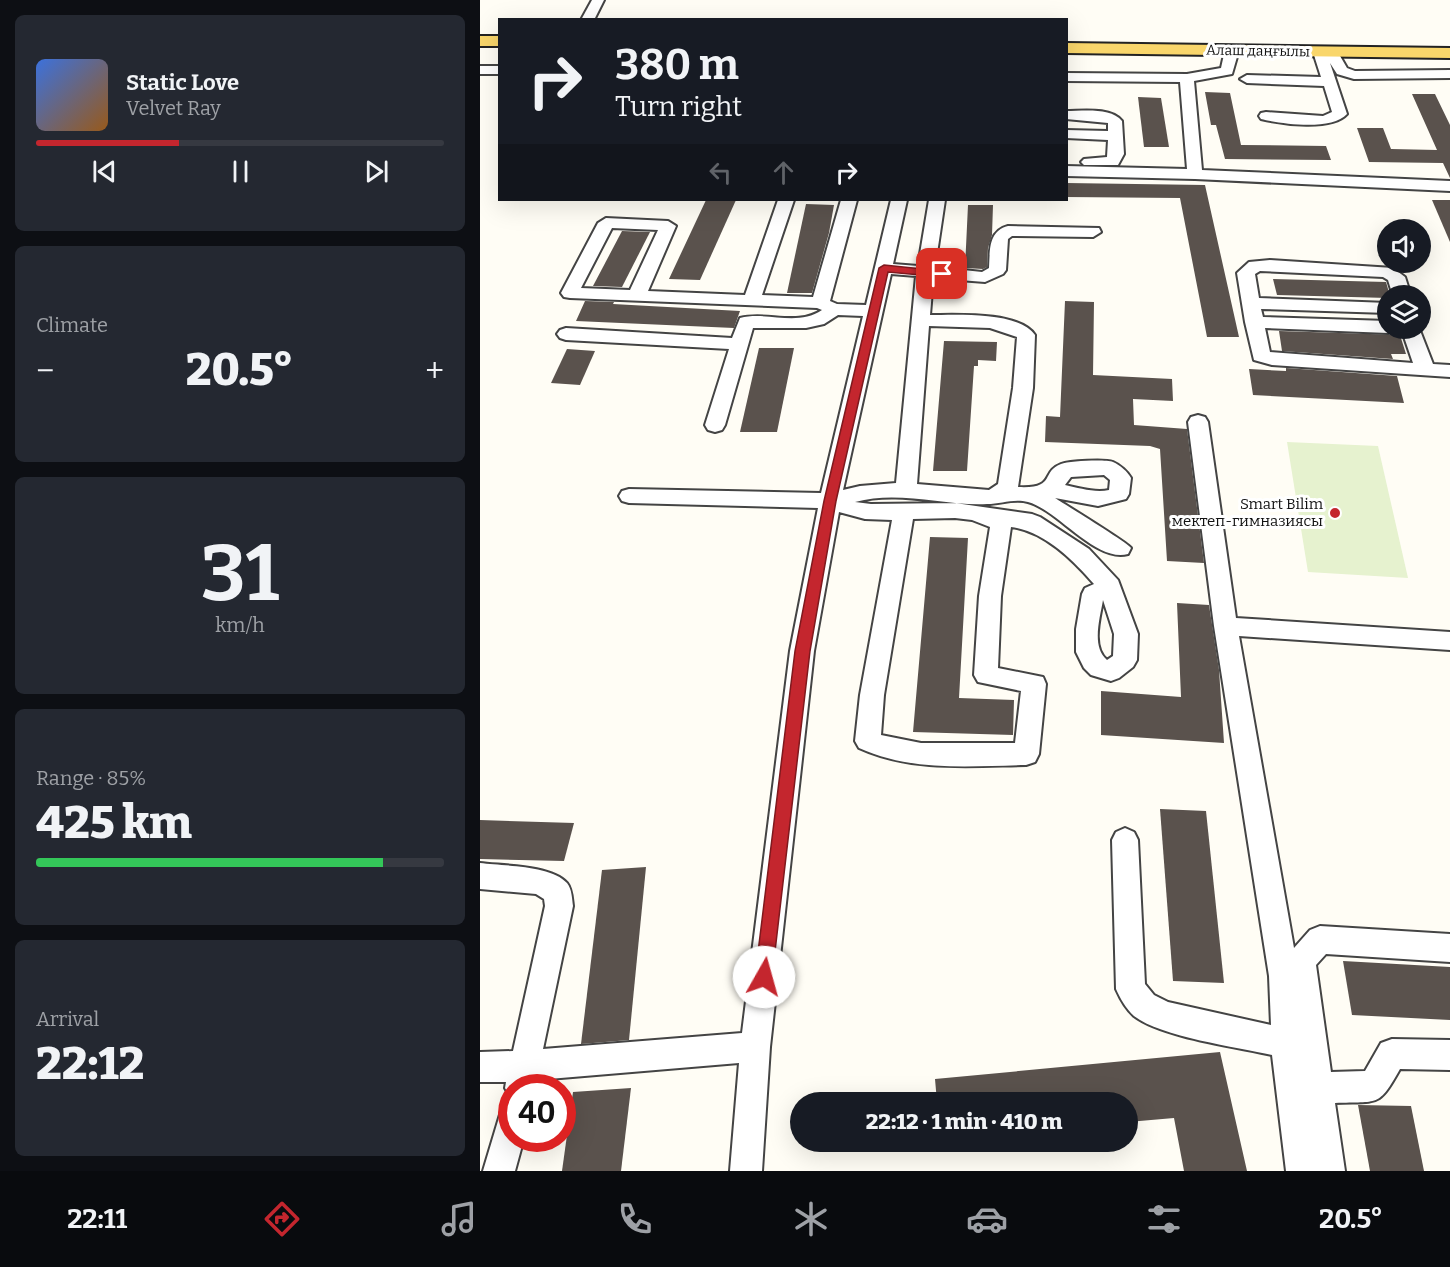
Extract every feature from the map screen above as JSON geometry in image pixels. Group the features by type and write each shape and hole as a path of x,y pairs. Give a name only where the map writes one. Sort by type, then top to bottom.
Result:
{"main road":[{"path":"480,41 498,41"},
{"name":"Алаш даңғылы","path":"1068,48 1450,53"}],"street":[{"path":"588,18 598,0"},
{"path":"1068,76 1187,78 1227,71 1232,50"},
{"path":"1326,52 1342,71 1354,75 1450,74"},
{"path":"1266,116 1325,121 1340,114 1330,82 1326,52"},
{"path":"480,70 498,70"},
{"path":"1068,87 1134,87 1144,82 1142,78"},
{"path":"1187,78 1195,174"},
{"path":"1247,79 1330,82"},
{"path":"1068,115 1108,117 1115,121 1116,154 1113,162 1068,161"},
{"path":"1068,134 1114,136"},
{"path":"1068,171 1195,174 1450,186"},
{"path":"752,299 786,201"},
{"path":"715,425 746,322 814,322 826,319 849,201"},
{"path":"746,1171 755,1047 802,651 830,501 899,201"},
{"path":"937,201 925,273 905,500 872,695 868,741 876,747 911,753 1026,754 1034,684 986,675 990,596 1001,534 1000,523 991,516"},
{"path":"636,297 668,226 606,223 570,293 636,297 752,299 875,311"},
{"path":"884,268 985,277 997,270 1000,238 1008,231 1093,232"},
{"path":"1399,285 1396,277 1387,272 1255,266 1246,273 1261,356 1272,359 1450,371"},
{"path":"1251,303 1377,308"},
{"path":"920,320 1004,324 1026,335 1023,388 1014,453 1008,486 1002,493"},
{"path":"1254,322 1377,327"},
{"path":"566,334 740,344"},
{"path":"1414,339 1425,369"},
{"path":"1198,422 1226,626 1284,976 1286,1043 1306,1088 1329,1171"},
{"path":"629,496 830,501 851,509 871,512 905,500 989,497 1002,493 1041,492 1097,539 1120,548"},
{"path":"905,500 1032,522 1081,555 1110,586"},
{"path":"1226,626 1450,641"},
{"path":"1125,840 1131,990 1143,1005 1164,1016 1286,1043"},
{"path":"480,876 540,882 557,892 559,906 524,1074"},
{"path":"1302,1171 1306,1088 1301,962 1320,940 1450,948"},
{"path":"546,1074 755,1047"},
{"path":"1306,1088 1373,1086 1392,1054 1450,1055"},
{"path":"480,1067 510,1074"},
{"path":"499,1171 504,1152"}],"green space":[{"path":"1287,442 1378,446 1408,578 1308,572"}],"building":[{"path":"1205,92 1230,93 1241,145 1326,146 1331,160 1225,159 1216,125 1211,125"},
{"path":"1412,94 1435,94 1450,125 1450,178 1443,163 1369,162 1357,128 1383,128 1391,149 1437,150"},
{"path":"1138,97 1161,98 1169,147 1144,147"},
{"path":"1068,183 1205,185 1239,337 1207,337 1180,198 1068,197"},
{"path":"1432,200 1450,200 1450,242"},
{"path":"706,201 736,201 700,280 669,279"},
{"path":"806,204 834,205 829,233 812,293 787,293"},
{"path":"968,205 993,205 992,235 988,248 987,267 983,269 965,268"},
{"path":"622,231 650,232 622,287 593,286"},
{"path":"1273,279 1386,282 1387,285 1377,285 1377,298 1277,295"},
{"path":"585,301 740,311 734,328 576,321"},
{"path":"1065,301 1094,302 1093,375 1172,379 1173,401 1133,399 1134,425 1187,429 1204,563 1167,561 1160,449 1150,446 1045,442 1046,416 1060,417"},
{"path":"1279,331 1377,334 1377,339 1401,339 1406,354 1391,354 1393,359 1282,351"},
{"path":"944,341 997,342 996,361 978,360 978,366 974,366 967,471 933,471"},
{"path":"759,348 794,348 777,432 740,432"},
{"path":"567,349 595,351 580,385 551,383"},
{"path":"1286,368 1397,376 1404,403 1253,395 1249,369 1286,371"},
{"path":"930,537 968,538 959,698 1014,700 1013,735 913,732"},
{"path":"1177,603 1209,605 1219,670 1224,743 1101,735 1101,691 1181,697"},
{"path":"1160,809 1206,811 1224,983 1173,981"},
{"path":"480,820 574,823 564,861 480,859"},
{"path":"646,867 629,1040 581,1044 602,870"},
{"path":"1343,961 1450,967 1450,1020 1352,1015"},
{"path":"1220,1052 1247,1171 1184,1171 1174,1118 1138,1121 1138,1092 936,1092 935,1079"},
{"path":"631,1088 621,1171 562,1171 565,1152 576,1152 576,1092"},
{"path":"1358,1105 1411,1106 1424,1171 1370,1171"}],"place":[{"name":"Smart Bilim мектеп-гимназиясы","path":"1335,513"}],"route":[{"path":"764,977 802,651 830,501 884,268 942,274"}]}
